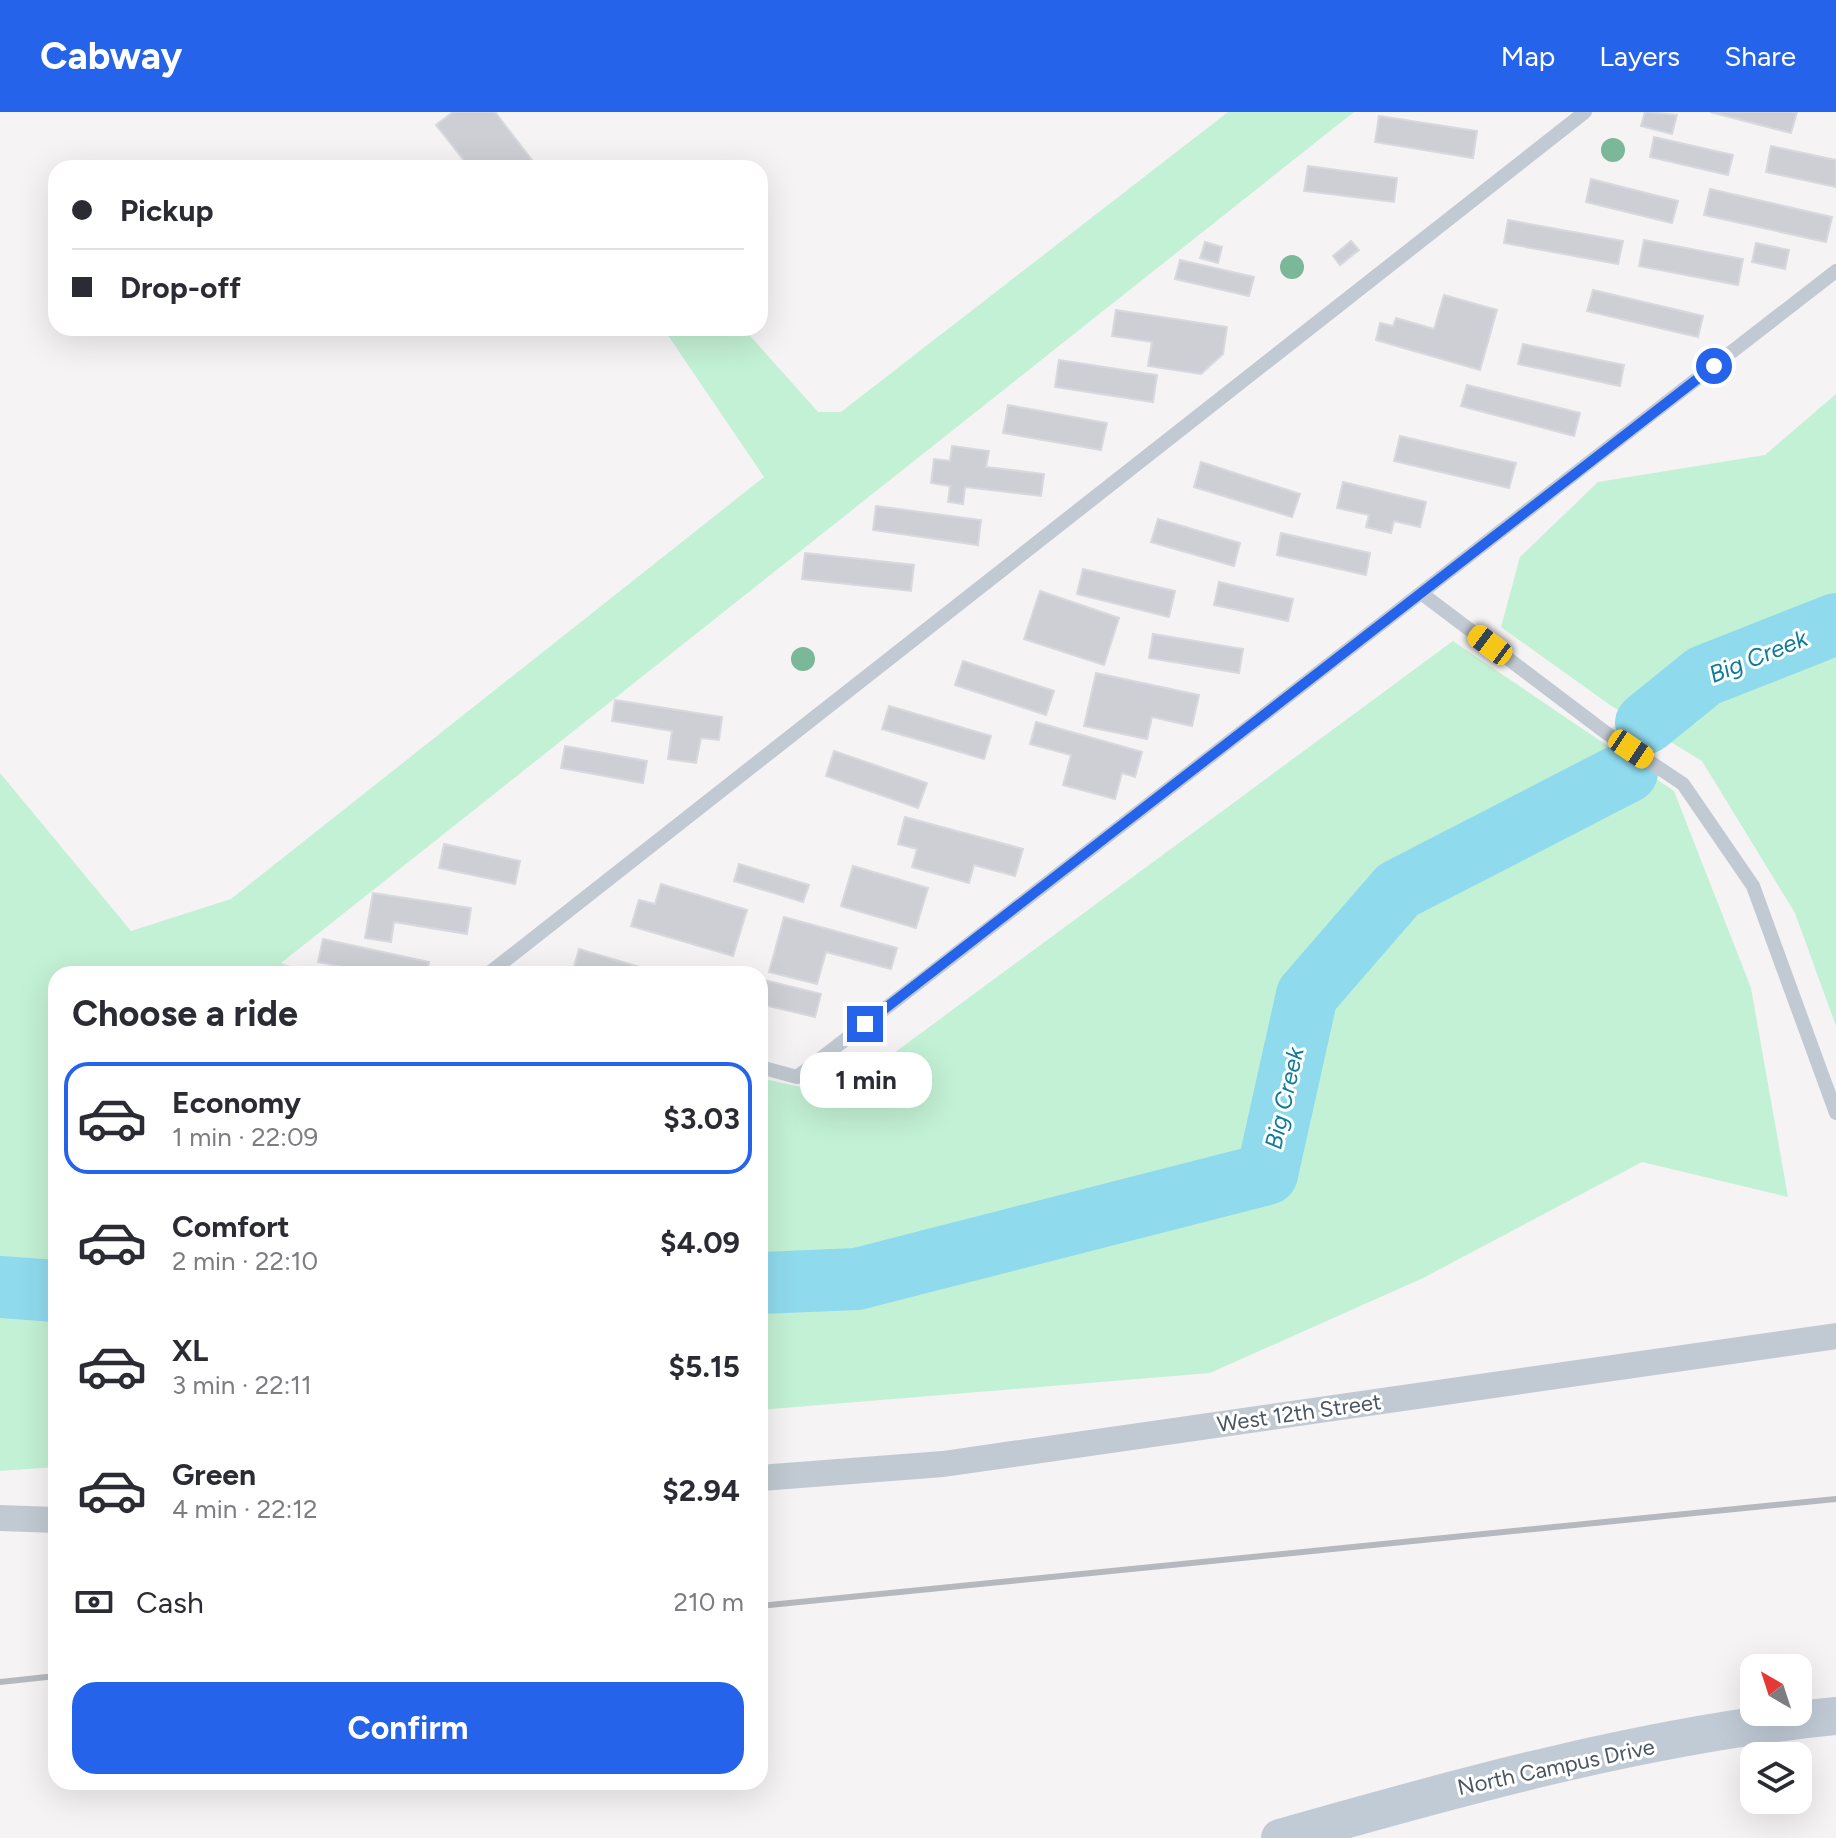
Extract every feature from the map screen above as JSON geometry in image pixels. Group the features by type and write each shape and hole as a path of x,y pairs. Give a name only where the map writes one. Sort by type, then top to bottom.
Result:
{"main road":[{"name":"North Campus Drive","path":"1280,1838 1432,1794 1747,1725 1836,1716"}],"street":[{"name":"West 12th Street","path":"768,1477 943,1464 1836,1336"},
{"path":"0,1518 48,1520"}],"lane":[{"path":"498,966 1585,112"},
{"path":"768,1069 797,1077 1836,271"},
{"path":"1421,593 1605,732 1683,784 1753,886 1836,1113"}],"green space":[{"path":"1228,112 1354,112 281,963 290,966 48,966 48,1468 0,1471 0,773 131,931 231,899 764,477 668,336 750,336 818,412 841,412"},
{"path":"1836,394 1836,1026 1795,913 1702,761 1610,705 1501,627 1520,557 1598,482 1765,455"},
{"path":"1453,641 1674,791 1751,988 1788,1197 1642,1162 1423,1278 1210,1373 768,1409 768,1080 837,1095"}],"building":[{"path":"453,112 495,112 532,160 464,160 436,125"},
{"path":"1645,112 1677,115 1672,134 1641,126"},
{"path":"1710,112 1797,112 1791,133"},
{"path":"1379,116 1477,131 1473,158 1375,142"},
{"path":"1654,137 1733,155 1728,175 1650,157"},
{"path":"1771,146 1836,160 1836,187 1766,172"},
{"path":"1308,166 1397,178 1394,202 1304,191"},
{"path":"1591,179 1678,201 1672,223 1586,202"},
{"path":"1710,189 1832,217 1826,242 1704,215"},
{"path":"1508,220 1623,241 1618,264 1504,243"},
{"path":"1644,240 1743,259 1738,285 1639,266"},
{"path":"1351,241 1359,250 1340,265 1333,256"},
{"path":"1205,242 1222,247 1218,263 1200,258"},
{"path":"1756,243 1789,250 1785,269 1752,262"},
{"path":"1180,260 1254,277 1249,296 1175,279"},
{"path":"1593,290 1703,316 1698,337 1587,311"},
{"path":"1444,295 1497,310 1480,370 1376,340 1380,323 1393,326 1396,318 1434,329"},
{"path":"1116,310 1227,327 1223,354 1201,374 1148,366 1152,342 1112,336"},
{"path":"1523,344 1624,365 1620,386 1518,364"},
{"path":"1059,360 1157,375 1153,402 1055,387"},
{"path":"1467,385 1580,413 1574,436 1461,406"},
{"path":"1008,405 1107,423 1101,450 1003,433"},
{"path":"1400,436 1516,463 1509,488 1394,461"},
{"path":"952,446 989,451 986,467 1044,474 1041,496 965,487 963,504 948,502 950,486 931,483 934,459 950,461"},
{"path":"1201,462 1300,494 1292,517 1194,487"},
{"path":"1343,482 1426,502 1420,527 1394,521 1391,533 1366,527 1369,515 1337,508"},
{"path":"876,506 981,520 978,545 873,530"},
{"path":"1158,519 1240,543 1234,566 1151,542"},
{"path":"1281,533 1370,553 1366,575 1277,555"},
{"path":"805,553 914,565 911,591 802,579"},
{"path":"1083,569 1175,591 1169,617 1077,594"},
{"path":"1219,582 1293,599 1288,621 1214,605"},
{"path":"1040,591 1119,618 1104,665 1024,639"},
{"path":"1153,634 1243,649 1239,673 1149,658"},
{"path":"963,661 1054,691 1046,715 955,685"},
{"path":"1096,673 1199,695 1192,726 1152,717 1147,739 1084,726"},
{"path":"615,700 722,717 719,740 701,738 696,763 668,759 672,731 612,721"},
{"path":"889,706 991,736 984,759 882,729"},
{"path":"1036,722 1142,752 1135,777 1122,773 1115,799 1063,785 1071,755 1030,744"},
{"path":"565,746 647,761 643,783 561,768"},
{"path":"834,751 927,783 918,808 826,776"},
{"path":"905,817 1023,849 1015,876 974,865 969,883 912,867 917,849 898,844"},
{"path":"444,844 520,861 515,884 439,868"},
{"path":"739,864 809,885 803,902 734,881"},
{"path":"853,866 928,888 916,928 841,906"},
{"path":"661,884 747,910 733,956 631,926 639,900 655,904"},
{"path":"373,893 471,908 467,934 394,922 391,942 365,938"},
{"path":"784,917 897,948 891,969 826,952 817,984 769,972"},
{"path":"323,939 429,962 428,966 337,966 318,962"},
{"path":"579,949 636,966 574,966"},
{"path":"768,981 821,994 815,1017 768,1006"}],"waterway":[{"name":"Big Creek","path":"1646,723 1704,676 1836,624"},
{"name":"Big Creek","path":"768,1283 857,1279 1267,1174 1307,995 1398,890 1627,772"},
{"name":"Big Creek","path":"0,1287 48,1290"}],"railway":[{"path":"768,1605 1836,1499"},
{"path":"0,1682 48,1677"}],"route":[{"path":"865,1024 1714,366"}]}
